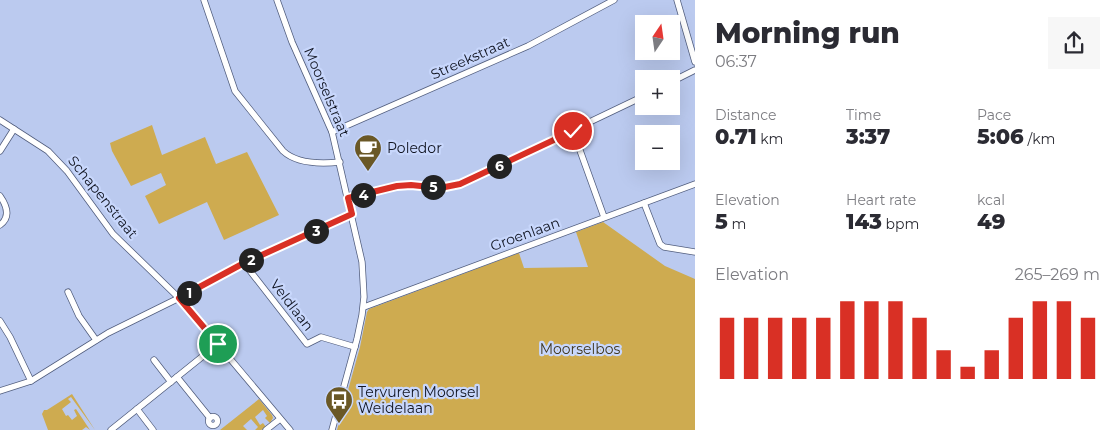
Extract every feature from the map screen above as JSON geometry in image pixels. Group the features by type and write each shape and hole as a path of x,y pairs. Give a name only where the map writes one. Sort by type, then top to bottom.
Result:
{"street":[{"path":"204,0 236,92 282,151 291,158 300,160 340,162"},
{"name":"Moorselstraat","path":"277,0 292,42 332,132 363,269 364,307 332,430"},
{"name":"Streekstraat","path":"332,132 528,46 614,0"},
{"path":"677,0 695,62"},
{"path":"680,78 695,70"},
{"path":"348,198 397,186 411,185 440,188 460,184 635,100"},
{"name":"Schapenstraat","path":"0,120 48,151 67,170 113,234 179,298 290,430"},
{"path":"0,151 14,129"},
{"path":"573,131 604,217"},
{"name":"Groenlaan","path":"364,307 604,217 694,186"},
{"path":"0,196 6,205 7,215 4,222 0,225"},
{"path":"644,203 660,244 664,247 695,252"},
{"path":"0,391 31,381 96,340 244,263 352,214"},
{"name":"Veldlaan","path":"244,263 307,344 320,337 355,347"},
{"path":"68,292 74,307 96,340"},
{"path":"0,321 10,337 31,381"},
{"path":"111,430 218,344"},
{"path":"154,360 171,382"},
{"path":"178,377 210,418"},
{"path":"137,409 154,430"},
{"path":"266,430 280,419"}],"green space":[{"path":"152,125 162,155 205,137 216,164 247,152 279,215 224,240 207,202 159,224 145,196 166,185 161,173 131,186 112,151 110,143"},
{"name":"Moorselbos","path":"603,222 665,266 695,279 695,430 337,430 369,309 519,253 524,268 588,267 576,232"},
{"path":"72,394 95,430 71,397 68,399 71,402 62,409 66,416 68,415 72,420 77,416 74,410 76,409 90,430 86,427 82,430 48,430 42,414 44,410"},
{"path":"259,399 273,418 270,423 265,418 267,416 263,410 255,417 260,425 263,423 266,427 261,430 255,430 258,427 251,419 243,426 247,430 220,430"}],"place":[{"name":"Poledor","path":"368,172"},
{"name":"Tervuren Moorsel Weidelaan","path":"339,424"}],"route":[{"path":"218,344 179,298 244,263 352,214 348,198 397,186 411,185 440,188 460,184 573,131"}]}
